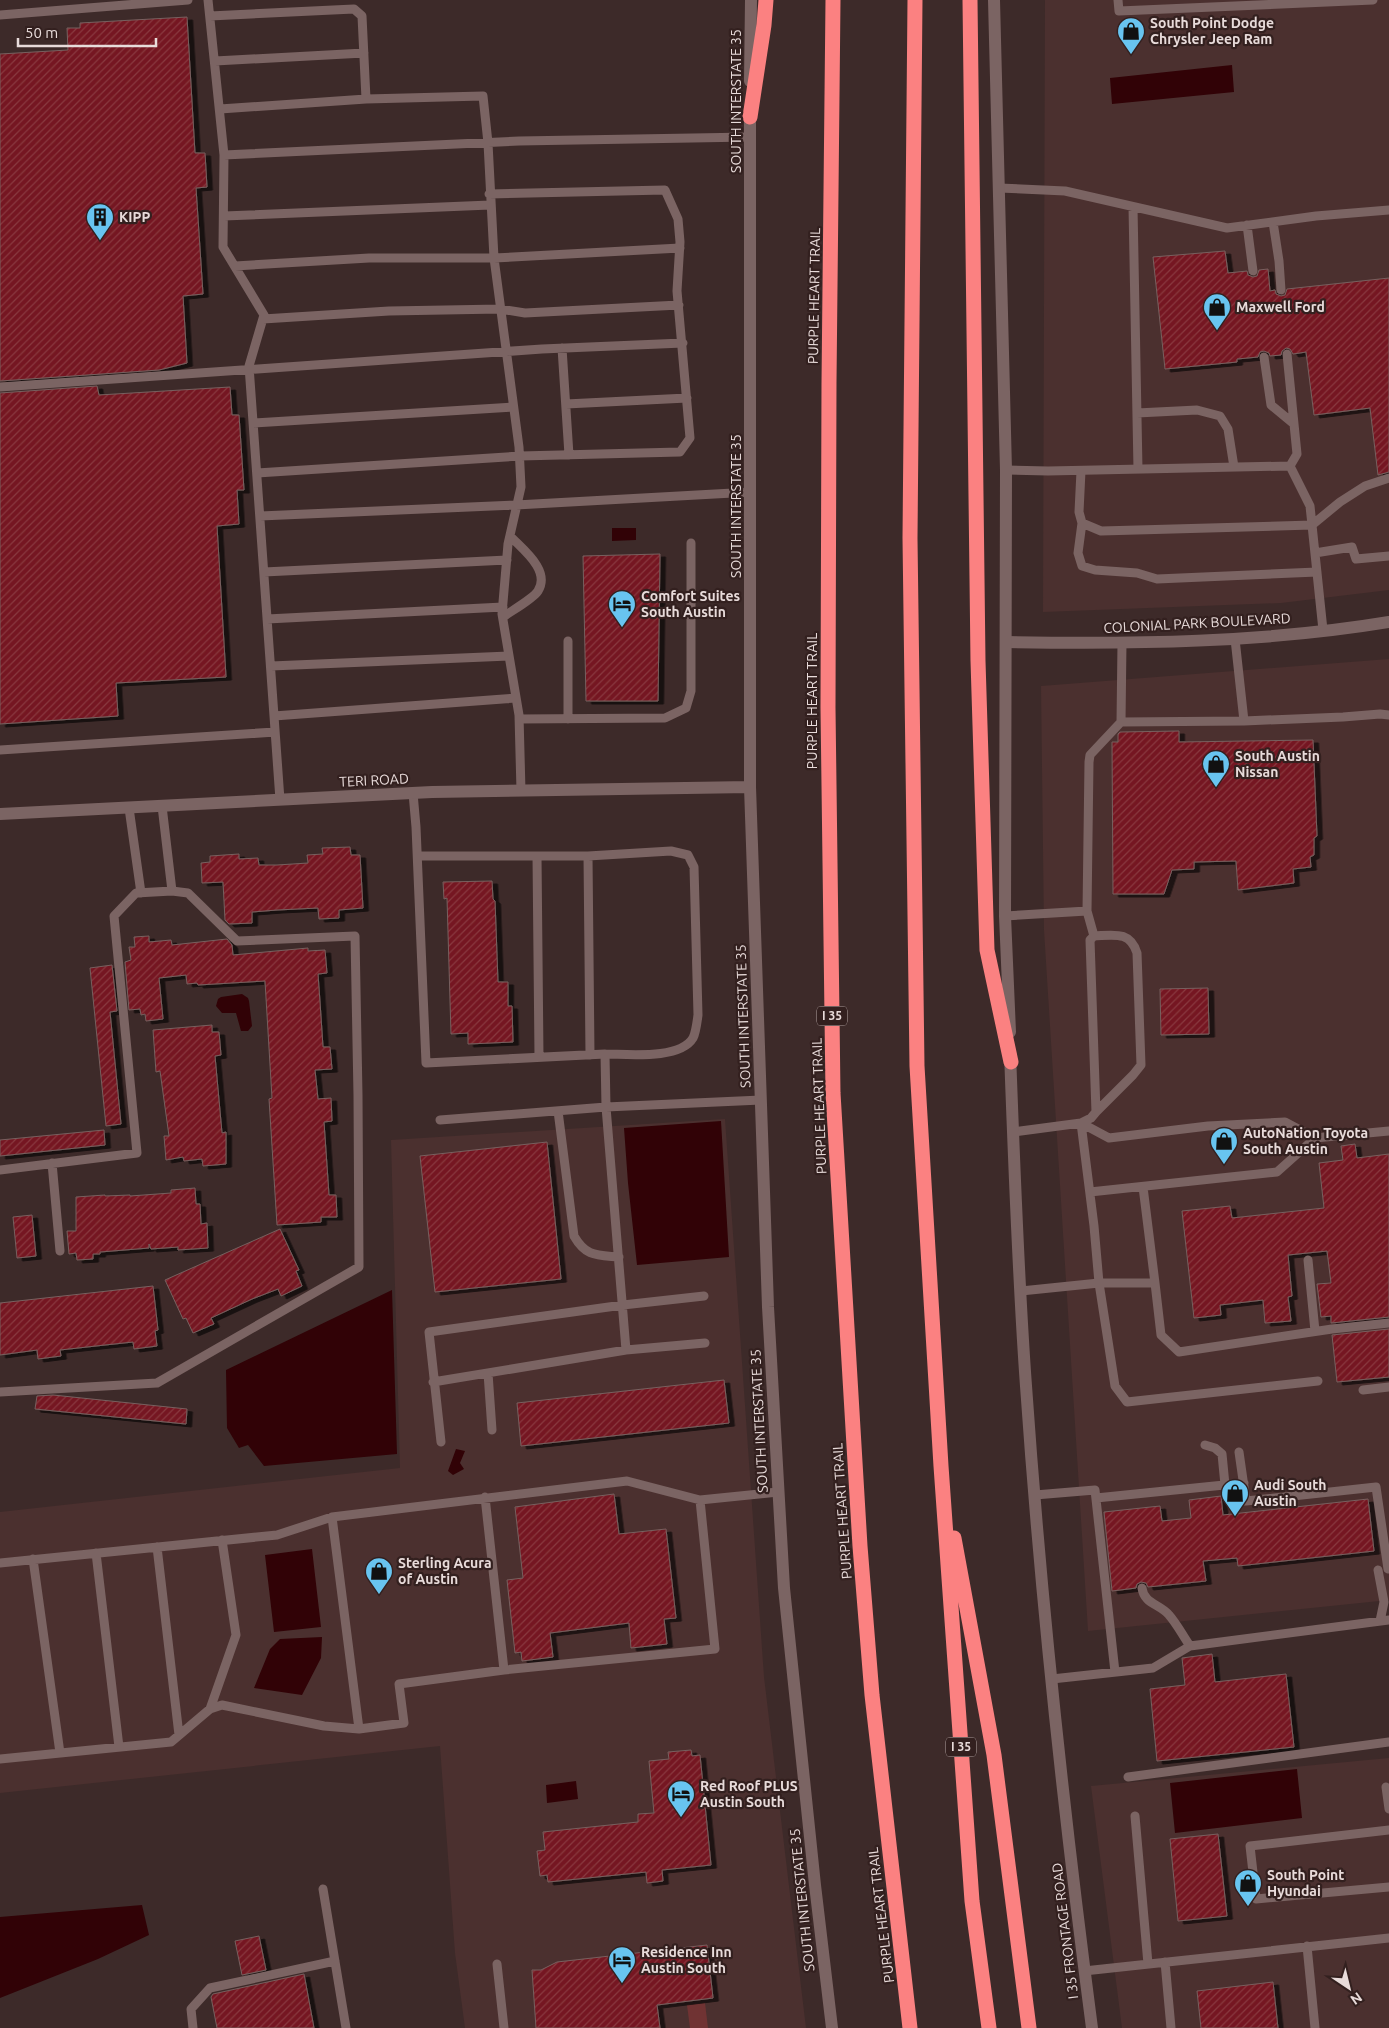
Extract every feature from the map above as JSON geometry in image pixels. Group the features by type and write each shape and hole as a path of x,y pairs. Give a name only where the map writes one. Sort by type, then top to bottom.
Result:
{"highway":[{"path":"750,117 766,0"},
{"name":"PURPLE HEART TRAIL","path":"833,0 828,708 833,1093 860,1556 872,1695 910,2028"},
{"name":"I 35","path":"915,0 910,538 916,1066 941,1466 972,1901 988,2028"},
{"path":"970,0 978,661 987,950 1011,1062"},
{"path":"941,1466 994,1755 1029,2028"}],"main road":[{"name":"SOUTH INTERSTATE 35","path":"751,0 750,788 768,1307 784,1588 814,1885 832,2028"},
{"path":"994,0 1006,470 1005,916 1021,1292 1035,1495 1052,1679"},
{"name":"COLONIAL PARK BOULEVARD","path":"1006,642 1122,643 1235,639 1389,622"},
{"name":"TERI ROAD","path":"0,814 413,793 750,788"},
{"name":"I 35 FRONTAGE ROAD","path":"1052,1679 1092,2028"}],"lane":[{"path":"0,15 188,0"},
{"path":"208,0 224,155 223,246 264,315 249,371 280,800"},
{"path":"1118,0 1120,11 1373,0"},
{"path":"210,16 354,8 362,16 366,99"},
{"path":"215,61 364,53"},
{"path":"220,109 366,99 483,96 488,143 494,258 520,456 521,488 510,536 503,612 519,719 521,791"},
{"path":"224,155 488,143 750,137"},
{"path":"999,188 1065,191 1227,228 1316,216 1389,210"},
{"path":"256,473 520,456 680,452 690,438 678,291 680,248 678,219 665,190 490,194"},
{"path":"224,216 490,205"},
{"path":"1134,207 1138,469"},
{"path":"1273,222 1281,290"},
{"path":"1247,225 1253,271"},
{"path":"235,266 368,258 494,258 680,248"},
{"path":"263,319 389,311 500,309 525,312 679,305"},
{"path":"0,387 562,348 683,343"},
{"path":"562,348 569,455"},
{"path":"1287,354 1297,454 1290,466"},
{"path":"1264,356 1271,405 1294,424"},
{"path":"566,404 687,398"},
{"path":"253,423 513,407"},
{"path":"1137,413 1197,410 1220,416 1228,429 1234,467"},
{"path":"1006,470 1081,471 1290,466"},
{"path":"1290,466 1310,506 1323,630"},
{"path":"1081,471 1079,512 1082,523 1078,553 1082,566 1095,570 1137,572 1157,578 1317,572"},
{"path":"1082,523 1092,529 1101,531 1312,525 1365,486 1389,478"},
{"path":"260,516 516,505 751,492"},
{"path":"267,619 503,612 538,592 541,581 537,564 510,536"},
{"path":"519,719 665,718 686,708 691,691 691,543"},
{"path":"1315,553 1352,547 1356,559 1389,556"},
{"path":"264,572 507,560"},
{"path":"1235,639 1244,721"},
{"path":"568,641 568,719"},
{"path":"1094,936 1087,911 1090,754 1121,722 1122,643"},
{"path":"270,666 509,656"},
{"path":"274,716 516,698"},
{"path":"1121,722 1244,721 1389,715"},
{"path":"0,750 275,732"},
{"path":"413,793 418,856 426,1063 605,1054 658,1054 679,1050 693,1038 698,1015 694,867 688,855 671,851 588,856 418,856"},
{"path":"162,806 172,891"},
{"path":"129,808 141,893"},
{"path":"537,856 538,1058"},
{"path":"588,856 590,1055"},
{"path":"0,1170 137,1153 114,916 136,893 172,891 188,893 237,941 355,936 358,1095 358,1267 158,1384 0,1392"},
{"path":"1005,916 1087,911"},
{"path":"1094,936 1090,940 1096,1112"},
{"path":"1013,1132 1081,1123 1091,1118 1133,1075 1140,1064 1137,953 1134,943 1129,938 1094,936"},
{"path":"605,1054 606,1107 626,1350"},
{"path":"440,1120 606,1107 761,1100"},
{"path":"558,1111 574,1236 581,1247 591,1254 619,1257"},
{"path":"1081,1123 1109,1138 1208,1126 1285,1122 1315,1138 1389,1131"},
{"path":"1081,1123 1099,1284 1115,1386 1127,1402 1318,1381"},
{"path":"1090,1192 1276,1172 1315,1138"},
{"path":"52,1163 60,1251"},
{"path":"1143,1187 1161,1335 1178,1352 1315,1331 1389,1323"},
{"path":"1308,1260 1315,1331"},
{"path":"1021,1292 1099,1284 1155,1284"},
{"path":"441,1442 429,1332 623,1305 704,1296"},
{"path":"433,1382 626,1350 705,1343"},
{"path":"488,1373 492,1430"},
{"path":"1363,1390 1389,1387"},
{"path":"1204,1445 1215,1448 1222,1454 1225,1485"},
{"path":"1239,1452 1246,1501 1376,1487 1388,1569"},
{"path":"0,1563 277,1535 332,1517 627,1481 700,1500 778,1492"},
{"path":"1096,1498 1244,1483"},
{"path":"1035,1495 1095,1490 1114,1672"},
{"path":"485,1497 504,1670"},
{"path":"0,1759 171,1742 210,1709 222,1705 324,1726 359,1729 404,1723 399,1684 504,1670 715,1649 700,1500"},
{"path":"332,1517 359,1729"},
{"path":"210,1709 236,1635 222,1540"},
{"path":"157,1547 179,1735"},
{"path":"96,1553 119,1747"},
{"path":"33,1559 60,1753"},
{"path":"1052,1679 1153,1668 1190,1646 1384,1621 1384,1602 1378,1570"},
{"path":"1142,1588 1143,1594 1148,1601 1168,1614 1190,1646"},
{"path":"1128,1777 1389,1742"},
{"path":"1386,1787 1389,1808"},
{"path":"1135,1816 1148,1964"},
{"path":"1389,1830 1250,1846 1256,1899 1389,1887"},
{"path":"322,1889 336,1961 346,2028"},
{"path":"1084,1971 1389,1938"},
{"path":"1307,1946 1315,2028"},
{"path":"193,2028 191,2009 210,1988 336,1961"},
{"path":"1165,1962 1171,2028"},
{"path":"497,1964 504,2028"}],"shaded area":[{"name":"Maxwell Ford","path":"1045,0 1389,0 1389,590 1281,603 1043,612"},
{"path":"1232,65 1234,92 1112,104 1110,78"},
{"path":"612,528 636,528 636,540 612,541"},
{"path":"1389,659 1389,1600 1088,1631 1044,930 1041,686"},
{"path":"242,994 249,1001 252,1026 248,1031 241,1031 236,1013 222,1013 216,1006 218,999 221,997"},
{"path":"725,1119 764,1677 806,2028 465,2028 455,1953 440,1746 0,1793 0,1512 400,1468 391,1140"},
{"path":"721,1121 729,1257 637,1265 624,1128"},
{"path":"392,1290 397,1454 264,1466 248,1445 239,1448 227,1428 226,1370"},
{"path":"456,1449 465,1451 460,1463 464,1469 453,1475 448,1471"},
{"path":"312,1549 321,1627 274,1632 265,1555"},
{"path":"322,1637 321,1658 302,1695 254,1688 270,1649 280,1639"},
{"name":"South Point Hyundai","path":"1389,1758 1389,2028 1122,2028 1091,1786"},
{"path":"1297,1769 1302,1818 1175,1833 1170,1783"},
{"path":"576,1781 578,1799 547,1803 546,1785"},
{"path":"142,1905 149,1935 98,1959 0,1998 0,1917"},
{"path":"705,2003 708,2028 690,2028 687,2005"}],"building":[{"name":"KIPP","path":"187,17 195,153 205,153 207,187 196,188 203,294 183,296 187,363 159,370 0,381 0,54 68,50 67,28 80,28 80,23"},
{"path":"1225,251 1228,273 1247,271 1248,275 1253,277 1257,276 1259,270 1268,269 1270,291 1275,290 1276,294 1281,296 1285,295 1287,289 1389,278 1389,472 1378,475 1370,408 1314,415 1306,352 1293,354 1290,349 1286,348 1282,351 1281,355 1270,356 1269,353 1264,351 1260,352 1258,357 1237,359 1237,362 1165,369 1153,257"},
{"path":"97,386 99,395 230,387 232,415 239,415 244,490 237,490 239,524 217,526 226,677 116,683 118,716 0,724 0,393"},
{"name":"Comfort Suites South Austin","path":"660,554 658,701 586,701 583,556"},
{"path":"1179,731 1179,742 1313,740 1317,836 1314,838 1314,855 1310,857 1311,867 1293,869 1294,883 1238,890 1236,861 1194,862 1194,869 1172,870 1164,894 1113,894 1112,742 1118,742 1118,734 1120,732"},
{"path":"350,847 351,855 360,855 363,908 339,910 339,918 319,919 318,908 277,910 252,912 252,923 229,924 225,920 223,882 202,883 201,863 210,862 210,856 239,854 239,859 258,858 259,865 277,865 308,863 307,855 323,854 322,848"},
{"path":"492,881 493,899 495,901 498,982 508,982 508,1006 512,1006 513,1042 468,1044 468,1033 451,1034 447,898 444,899 443,882"},
{"path":"149,936 149,942 171,940 172,945 227,939 232,945 233,955 308,948 308,951 325,950 327,973 318,974 323,1047 330,1047 332,1069 315,1070 318,1099 331,1098 332,1121 324,1122 329,1195 336,1195 337,1217 321,1217 321,1222 277,1225 269,1099 272,1098 265,981 198,985 197,983 187,984 186,975 159,978 163,1019 146,1021 145,1014 141,1015 140,1009 129,1010 125,962 131,960 129,947 135,947 134,937"},
{"path":"112,965 117,1011 110,1012 121,1124 106,1126 90,968"},
{"path":"1208,988 1209,1034 1161,1035 1160,989"},
{"path":"212,1025 212,1032 219,1032 221,1055 215,1056 222,1133 226,1132 226,1164 203,1166 202,1159 184,1161 183,1157 166,1160 164,1136 169,1136 160,1071 156,1072 153,1030"},
{"path":"104,1130 105,1145 0,1156 0,1140"},
{"path":"547,1142 561,1279 435,1292 420,1156"},
{"path":"1355,1144 1357,1158 1389,1154 1389,1317 1331,1323 1331,1316 1321,1317 1317,1284 1331,1283 1327,1251 1288,1255 1292,1296 1288,1297 1291,1321 1265,1323 1263,1300 1220,1305 1221,1315 1194,1318 1182,1211 1230,1206 1232,1218 1324,1208 1319,1163 1343,1160 1341,1146"},
{"path":"195,1188 196,1204 200,1204 201,1224 207,1223 208,1248 178,1250 178,1247 151,1249 149,1244 149,1248 100,1252 100,1254 93,1254 93,1259 77,1260 76,1253 69,1254 67,1231 76,1231 76,1197 171,1193 171,1190"},
{"path":"32,1215 36,1256 17,1258 13,1217"},
{"path":"280,1229 299,1270 296,1271 302,1286 281,1296 278,1289 252,1299 211,1318 214,1324 193,1333 186,1318 183,1319 165,1280"},
{"path":"153,1286 158,1330 155,1331 157,1346 134,1349 133,1342 105,1345 60,1350 61,1356 38,1359 37,1350 0,1355 0,1303"},
{"path":"1389,1329 1389,1377 1337,1382 1332,1335"},
{"path":"724,1380 729,1423 521,1446 517,1403"},
{"path":"53,1395 187,1409 186,1424 35,1409 37,1396"},
{"path":"614,1494 619,1534 666,1529 676,1618 664,1619 667,1644 631,1648 629,1623 550,1633 553,1657 522,1661 521,1652 515,1653 507,1580 523,1578 515,1507"},
{"path":"1221,1496 1223,1515 1368,1499 1374,1551 1238,1566 1237,1558 1203,1561 1206,1581 1148,1587 1146,1583 1141,1582 1137,1584 1136,1588 1112,1591 1104,1512 1160,1506 1162,1521 1191,1518 1189,1500"},
{"path":"1212,1654 1215,1682 1286,1674 1294,1747 1157,1761 1150,1689 1185,1685 1182,1658"},
{"name":"Red Roof PLUS Austin South","path":"691,1750 692,1756 700,1755 711,1865 662,1870 663,1881 647,1883 646,1872 548,1882 547,1875 540,1876 537,1851 545,1850 543,1832 638,1822 638,1814 654,1813 649,1761 669,1759 668,1752"},
{"path":"1218,1834 1227,1916 1178,1921 1170,1839"},
{"path":"259,1936 266,1970 242,1975 235,1941"},
{"name":"Residence Inn Austin South","path":"707,1945 713,1998 657,2005 660,2028 536,2028 532,1970 541,1970 557,1962"},
{"path":"304,1974 314,2028 217,2028 211,1997 213,1994"},
{"path":"1273,1982 1278,2028 1201,2028 1197,1991"}],"place":[{"name":"South Point Dodge Chrysler Jeep Ram","path":"1131,55"},
{"name":"KIPP","path":"100,241"},
{"name":"Maxwell Ford","path":"1217,331"},
{"name":"Comfort Suites South Austin","path":"622,628"},
{"name":"South Austin Nissan","path":"1216,788"},
{"name":"AutoNation Toyota South Austin","path":"1224,1165"},
{"name":"Audi South Austin","path":"1235,1517"},
{"name":"Sterling Acura of Austin","path":"379,1595"},
{"name":"Red Roof PLUS Austin South","path":"681,1818"},
{"name":"South Point Hyundai","path":"1248,1907"},
{"name":"Residence Inn Austin South","path":"622,1984"}]}
